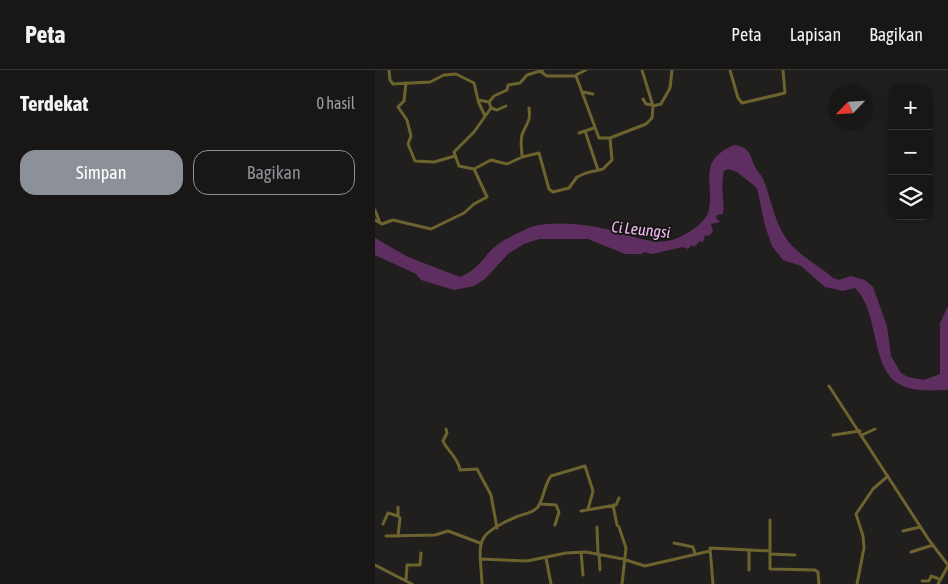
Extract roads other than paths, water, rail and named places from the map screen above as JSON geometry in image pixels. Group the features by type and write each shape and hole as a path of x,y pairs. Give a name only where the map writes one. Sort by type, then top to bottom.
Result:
{"street":[{"path":"389,70 392,83 430,82 448,74 461,75 475,84 478,100 485,116"},
{"path":"489,102 494,96 507,90 508,85 520,83 527,75 542,71 547,76 575,75 586,70"},
{"path":"575,75 583,92 599,139 609,138 650,121 653,105 642,70"},
{"path":"643,99 645,104 663,103 672,70"},
{"path":"730,70 738,98 741,102 785,93 783,70"},
{"path":"405,83 404,101 398,107 407,120 411,136 408,144 415,161 434,162 455,156"},
{"path":"583,92 593,94"},
{"path":"478,100 489,102"},
{"path":"489,102 491,108"},
{"path":"491,108 497,110 506,106"},
{"path":"491,108 474,132 455,148 455,156 459,166 474,169 491,160 507,164 536,153 540,155 549,189 553,192 567,189 577,177 603,169 611,160 609,138"},
{"path":"522,157 523,133 530,119 529,108"},
{"path":"579,133 594,128"},
{"path":"585,131 598,170"},
{"path":"375,220 380,223 393,220 431,229 464,213 474,204 487,197 474,169"},
{"path":"375,210 380,223"},
{"path":"829,386 920,527 948,566 937,584"},
{"path":"446,429 447,433 443,441 448,452 456,459 460,470 477,469 489,490 497,528"},
{"path":"833,436 861,433 875,429"},
{"path":"482,584 480,543 483,537 497,528 531,512 541,504 547,481 551,476 585,466 593,490 589,509"},
{"path":"857,584 864,548 856,514 873,489 888,476"},
{"path":"581,511 618,504 619,498"},
{"path":"541,504 556,506 559,512 555,525"},
{"path":"613,505 617,525 625,546 622,584"},
{"path":"398,507 398,516 400,518 398,536"},
{"path":"383,524 388,514 398,516"},
{"path":"770,520 770,570 815,570 818,572 819,584"},
{"path":"597,527 600,570"},
{"path":"903,531 920,527"},
{"path":"386,536 435,535 447,531 480,543"},
{"path":"674,543 693,547 695,554"},
{"path":"911,552 933,545"},
{"path":"480,559 527,562 581,552 623,559 645,566 710,551 710,548 795,555"},
{"path":"749,550 749,570"},
{"path":"710,551 713,584"},
{"path":"581,552 583,575"},
{"path":"406,581 407,565 420,565 421,553"},
{"path":"546,558 551,584"},
{"path":"375,565 412,584"},
{"path":"922,581 929,581 931,576 939,579"}],"water label":[{"name":"Ci Leungsi","path":"641,229"}]}
